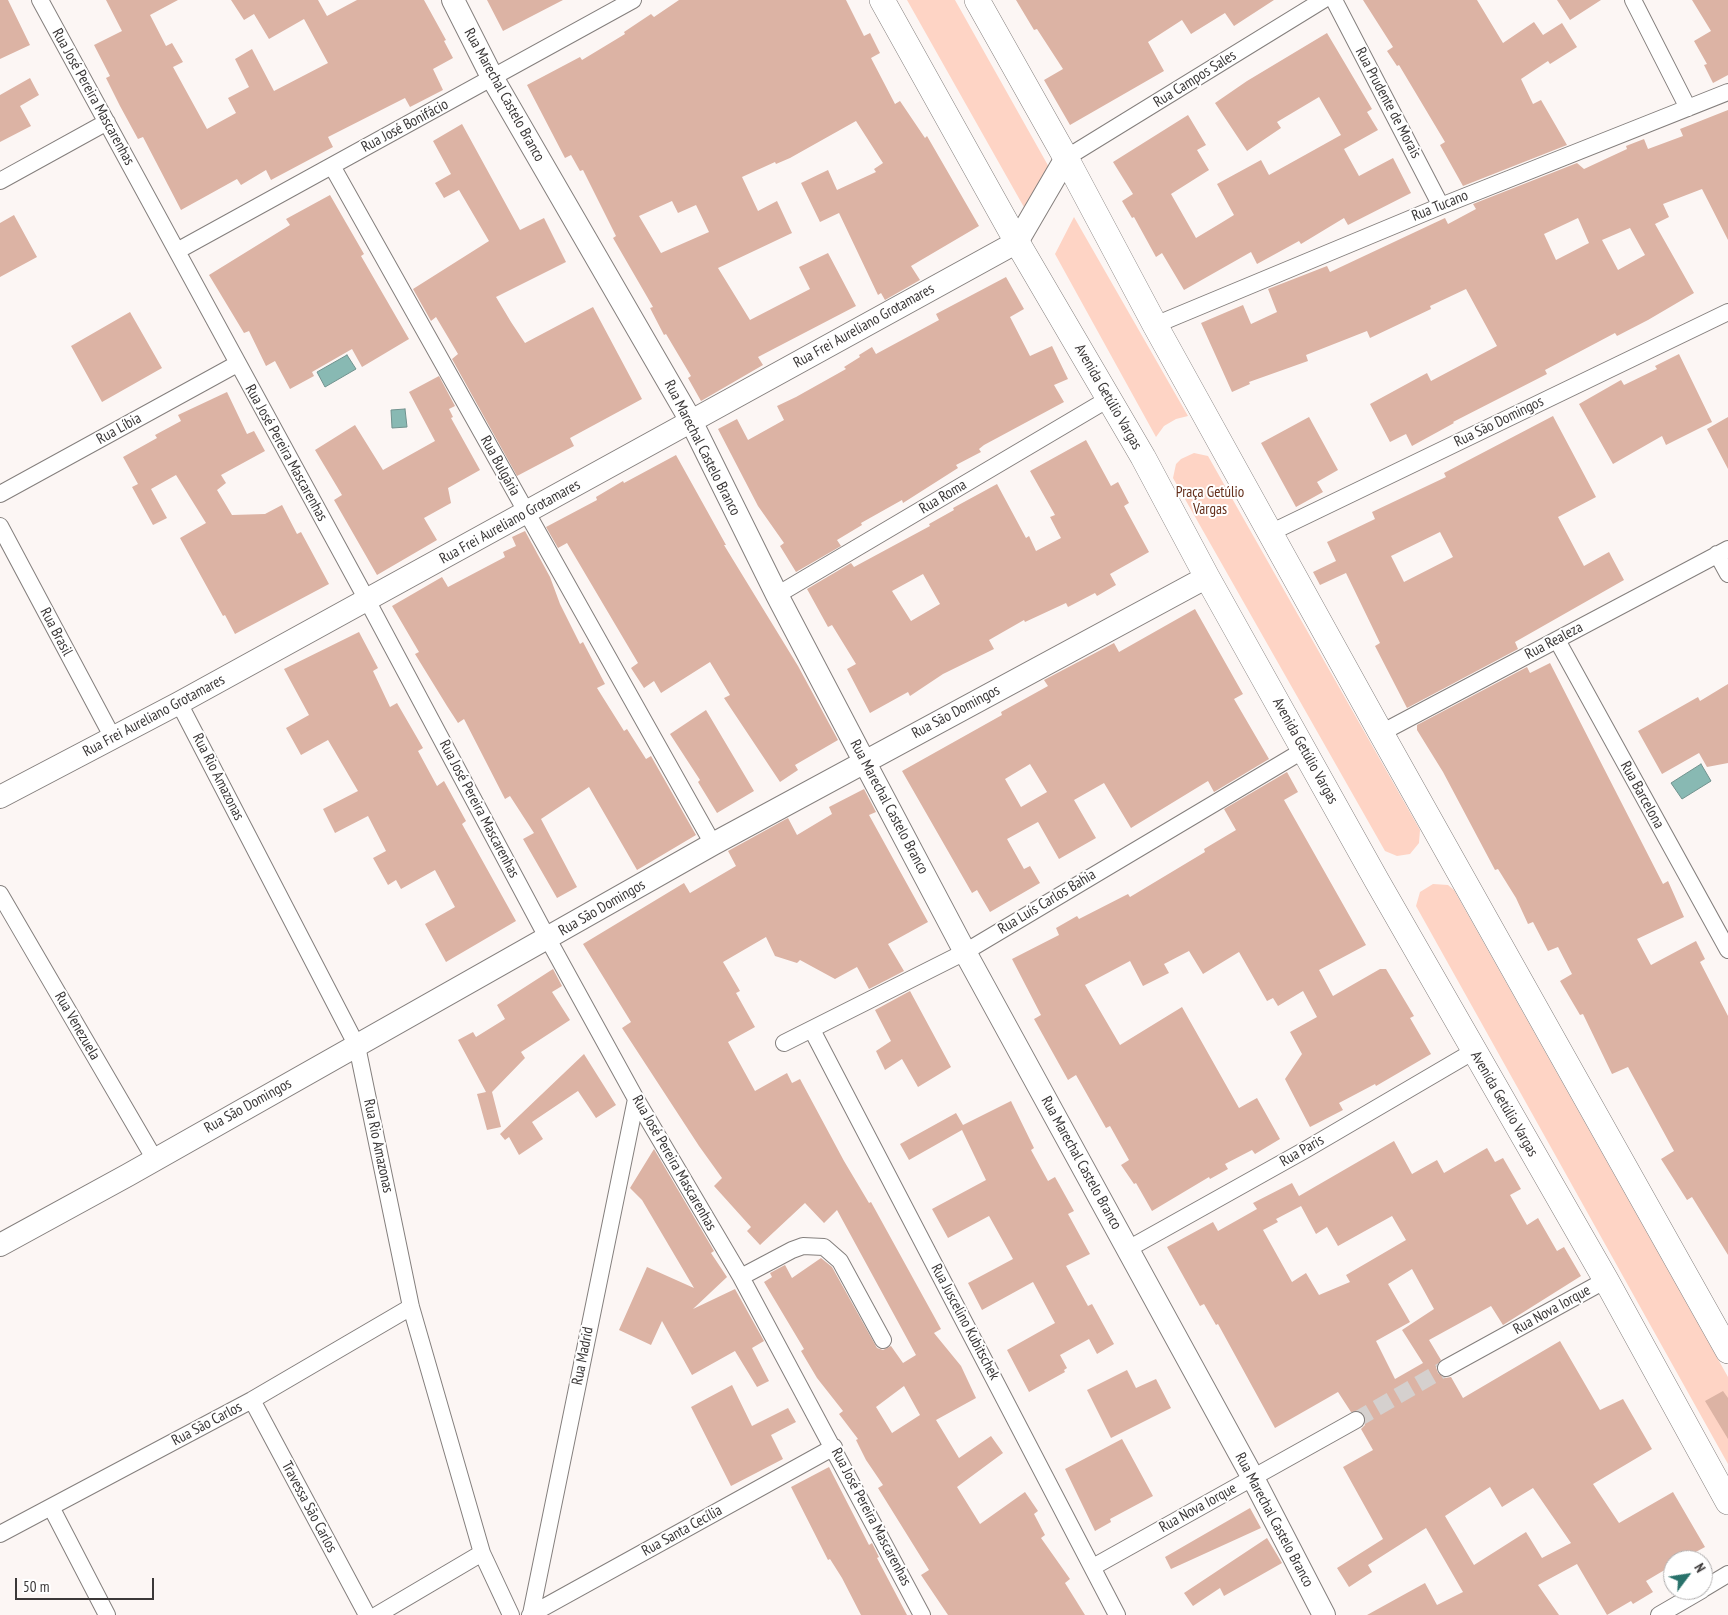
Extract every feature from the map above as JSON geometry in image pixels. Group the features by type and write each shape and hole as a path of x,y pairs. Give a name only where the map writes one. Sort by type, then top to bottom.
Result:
{"main road":[{"name":"Avenida Getúlio Vargas","path":"882,0 1017,242 1110,398 1207,577 1474,1051 1606,1280 1728,1502"},
{"path":"978,0 1381,733 1728,1350"}],"street":[{"name":"Rua José Pereira Mascarenhas","path":"40,0 367,600 548,939 636,1099 741,1277 834,1447 922,1615"},
{"name":"Rua Marechal Castelo Branco","path":"453,0 493,79 691,421 777,595 965,952 1253,1478 1324,1615"},
{"name":"Rua José Bonifácio","path":"177,251 493,79 633,0"},
{"name":"Rua Campos Sales","path":"1066,158 1323,0"},
{"name":"Rua Prudente de Morais","path":"1334,0 1441,206"},
{"path":"1633,0 1688,108"},
{"name":"Rua Tucano","path":"1155,325 1441,206 1728,92"},
{"path":"0,181 107,122"},
{"path":"1017,242 1066,158"},
{"name":"Rua Bulgária","path":"332,166 713,844"},
{"name":"Rua Frei Aureliano Grotamares","path":"0,797 179,703 1017,242"},
{"name":"Rua São Domingos","path":"1270,533 1728,312"},
{"name":"Rua Líbia","path":"0,494 237,364"},
{"name":"Rua Roma","path":"777,595 1110,398"},
{"name":"Rua Brasil","path":"0,526 113,738"},
{"path":"1723,552 1728,574"},
{"name":"Rua Realeza","path":"1381,733 1723,552"},
{"name":"Rua São Domingos","path":"0,1245 548,939 713,844 1207,577"},
{"name":"Rua Barcelona","path":"1556,640 1728,950"},
{"name":"Rua Rio Amazonas","path":"179,703 357,1046 411,1307 482,1553 511,1615"},
{"name":"Rua Luís Carlos Bahia","path":"784,1043 965,952 1304,750"},
{"name":"Rua Venezuela","path":"0,894 154,1158"},
{"name":"Rua Juscelino Kubitschek","path":"812,1030 1117,1615"},
{"name":"Rua Paris","path":"1128,1249 1305,1150 1474,1051"},
{"name":"Rua Madrid","path":"530,1614 636,1099"},
{"path":"741,1277 803,1246 824,1247 840,1261 883,1340"},
{"name":"Rua Nova Iorque","path":"1446,1368 1606,1280"},
{"name":"Rua São Carlos","path":"0,1534 252,1400 411,1307"},
{"name":"Travessa São Carlos","path":"252,1400 367,1615"},
{"name":"Rua Nova Iorque","path":"1093,1567 1356,1420"},
{"name":"Rua Santa Cecília","path":"530,1614 834,1447"},
{"path":"51,1507 107,1615"},
{"path":"377,1615 482,1553"},
{"path":"1713,1583 1728,1574"},
{"path":"1659,1615 1685,1600"}],"green space":[{"path":"907,0 955,0 1050,169 1025,209"},
{"path":"1074,217 1188,416 1176,419 1164,426 1156,437 1055,254"},
{"name":"Praça Getúlio Vargas","path":"1194,453 1208,456 1420,830 1419,843 1410,854 1397,856 1385,851 1173,478 1176,464 1181,459"},
{"path":"1433,884 1448,885 1454,890 1728,1377 1728,1464 1416,906 1420,892"}],"water":[{"path":"347,355 356,369 325,387 317,372"},
{"path":"405,409 407,427 392,428 391,410"},
{"path":"1701,764 1711,781 1682,799 1671,783"}],"building":[{"path":"0,0 8,0 30,45 0,59"},
{"path":"106,0 178,0 150,15 166,46 172,43 183,62 173,67 207,129 236,113 228,98 249,87 235,59 252,49 274,91 328,63 304,19 269,39 254,14 244,20 231,0 318,0 327,16 357,0 424,0 446,40 444,41 453,58 433,69 443,90 410,107 405,98 328,137 333,147 271,180 266,170 241,185 237,179 181,210 143,137 138,139 120,106 106,78 110,76 94,45 122,31"},
{"path":"487,0 563,0 503,31"},
{"path":"679,0 846,0 864,36 870,33 880,53 871,58 895,104 900,101 925,138 927,136 979,226 911,266 920,280 885,300 881,293 878,295 839,213 820,222 801,183 828,170 837,190 876,172 874,169 883,163 856,121 790,158 776,164 775,162 742,177 758,211 777,201 792,233 718,268 750,320 810,289 799,267 828,253 856,306 758,357 763,365 701,401 688,378 691,376 666,334 664,335 650,308 653,307 613,238 616,236 583,170 580,171 571,155 565,158 527,85 580,57 582,60 625,34 624,32 651,14 654,17","holes":["672,201 678,213 696,205 709,232 661,253 639,216"]},
{"path":"1016,0 1274,0 1234,26 1225,13 1191,34 1182,20 1148,42 1164,71 1070,125 1044,80 1063,69 1037,29 1034,30"},
{"path":"1363,0 1477,0 1503,43 1534,22 1543,35 1562,23 1577,47 1550,64 1548,61 1521,79 1533,104 1541,100 1567,145 1463,186 1440,145 1445,142 1399,65 1397,66 1387,51 1393,47"},
{"path":"1557,0 1601,0 1570,20"},
{"path":"1692,0 1728,0 1728,75 1713,83 1704,65 1707,64 1694,41 1711,31"},
{"path":"1327,33 1372,109 1367,112 1378,130 1344,149 1359,176 1393,158 1411,193 1348,225 1344,218 1301,244 1299,241 1257,264 1251,252 1184,290 1162,253 1156,257 1134,217 1132,218 1122,201 1133,194 1113,162 1188,115 1206,145 1197,150 1209,170 1171,194 1196,238 1221,223 1234,215 1217,184 1261,160 1269,175 1341,135 1319,97 1277,122 1281,128 1247,151 1215,103 1247,81"},
{"path":"30,78 39,95 20,106 31,126 0,142 0,95"},
{"path":"1728,110 1728,240 1702,189 1663,204 1669,217 1655,224 1694,293 1648,320 1617,336 1615,333 1545,370 1547,374 1453,422 1412,446 1406,434 1390,442 1370,404 1427,373 1431,381 1497,346 1466,289 1430,306 1431,309 1370,338 1367,331 1306,355 1308,361 1249,382 1250,384 1232,392 1201,323 1243,305 1251,324 1277,312 1268,289 1327,266 1330,272 1445,218 1448,224 1476,209 1473,204 1577,163 1584,169 1627,149 1626,146 1644,139 1648,149 1683,136 1680,129","holes":["1578,218 1589,243 1556,260 1544,234","1630,228 1645,255 1618,270 1602,240"]},
{"path":"462,124 520,230 544,218 566,262 496,297 511,322 525,343 593,307 642,399 570,438 574,446 517,476 452,359 458,354 436,317 431,321 413,289 489,241 459,190 444,198 435,183 451,174 433,141"},
{"path":"330,195 364,254 361,256 409,339 362,367 352,349 312,372 314,376 290,389 275,361 266,366 249,331 244,333 209,275 290,225 286,219"},
{"path":"14,215 37,257 0,277 0,223"},
{"path":"1006,277 1024,309 1010,317 1030,356 1052,346 1068,379 1054,385 1064,402 984,445 979,449 981,452 956,465 958,468 903,503 902,500 861,523 862,525 837,540 841,546 796,572 780,546 784,543 758,506 718,429 737,419 748,440 784,420 777,406 846,369 844,367 872,347 876,354 939,320 936,314"},
{"path":"130,312 162,368 102,402 71,346"},
{"path":"1679,354 1712,422 1666,445 1662,436 1613,464 1579,404 1621,380 1624,385 1657,369 1655,366"},
{"path":"439,376 455,406 449,409 453,417 451,418 480,470 448,488 451,503 424,518 437,540 377,575 334,500 342,495 315,450 355,425 383,470 435,441 409,392"},
{"path":"227,392 247,434 254,431 265,451 221,475 226,483 217,490 232,515 265,514 282,505 297,534 301,532 329,584 235,634 180,538 206,523 176,475 151,489 167,518 153,525 132,487 138,484 123,457 157,438 155,435 181,421 178,415"},
{"path":"1553,416 1596,497 1558,517 1584,566 1609,552 1624,580 1515,642 1518,649 1407,708 1375,646 1380,643 1346,573 1320,585 1313,572 1336,561 1327,542 1375,519 1372,512 1446,477 1444,473","holes":["1440,532 1453,557 1404,582 1391,556"]},
{"path":"1309,417 1338,470 1317,482 1323,492 1296,507 1261,443"},
{"path":"1728,417 1728,469 1707,429"},
{"path":"1086,440 1111,486 1118,482 1129,503 1124,506 1149,552 1110,574 1116,585 1097,596 1095,593 1068,607 1066,603 1025,622 1024,620 989,640 994,649 943,674 910,696 908,692 870,713 847,669 856,664 832,625 828,627 807,589 851,563 854,567 930,526 929,524 954,510 953,508 997,484 1026,538 1029,536 1036,551 1061,538 1050,517 1055,515 1030,471","holes":["923,574 940,604 911,621 892,591"]},
{"path":"676,455 726,545 724,545 798,666 838,740 795,765 798,770 780,782 724,698 730,695 710,662 661,693 654,681 644,688 631,668 638,663 567,543 558,548 546,527 597,500 596,497 623,481 624,483"},
{"path":"525,531 550,577 560,604 580,644 583,642 605,684 597,688 624,731 627,729 646,759 651,756 696,835 637,870 589,787 541,819 577,887 557,898 523,839 534,833 510,796 505,799 464,719 458,723 447,706 415,654 419,652 392,606 442,577 448,587 505,557 503,552 516,546 512,537"},
{"path":"1195,609 1243,694 1234,699 1269,759 1214,792 1208,781 1131,828 1104,783 1074,800 1096,838 1059,859 1038,822 1007,839 1024,869 1030,866 1040,883 990,912 977,890 972,893 902,771 1002,715 1001,712 1048,686 1044,680 1114,643 1119,652","holes":["1030,764 1047,792 1021,807 1005,779"]},
{"path":"359,632 378,668 373,671 390,707 397,703 423,748 418,751 437,786 444,781 466,821 462,824 516,921 446,962 425,924 455,907 435,870 401,889 396,880 388,885 373,858 386,851 368,816 335,833 323,809 358,791 328,740 301,755 286,728 309,715 284,669"},
{"path":"1550,663 1663,884 1668,881 1684,917 1637,939 1651,965 1696,941 1705,959 1700,962 1728,1016 1728,1255 1692,1197 1687,1200 1661,1159 1674,1151 1628,1067 1612,1074 1583,1014 1580,1015 1560,981 1572,974 1558,947 1548,951 1533,922 1528,924 1516,898 1498,869 1495,870 1443,772 1417,730 1417,725 1527,667 1530,673"},
{"path":"1728,684 1728,763 1707,767 1699,753 1662,774 1638,731 1698,697 1700,701"},
{"path":"706,710 754,791 717,813 698,782 700,780 670,734"},
{"path":"1287,772 1298,792 1284,800 1366,945 1319,970 1333,996 1380,969 1386,969 1414,1016 1410,1018 1431,1054 1376,1086 1375,1084 1339,1103 1343,1110 1310,1127 1285,1079 1302,1054 1290,1032 1317,1017 1303,991 1278,1006 1273,998 1267,1001 1239,952 1203,974 1189,951 1164,964 1169,973 1143,986 1130,961 1085,985 1120,1045 1182,1007 1239,1108 1257,1098 1280,1139 1255,1154 1252,1150 1225,1164 1228,1169 1210,1179 1209,1177 1152,1211 1136,1183 1134,1184 1121,1165 1129,1160 1110,1126 1106,1128 1076,1075 1068,1080 1034,1019 1041,1015 1012,959 1059,935 1056,928 1077,916 1079,919 1128,894 1130,897 1205,852 1204,849 1236,830 1224,809"},
{"path":"864,789 876,812 869,815 928,922 888,944 904,971 869,989 857,967 835,979 800,960 797,963 775,956 766,937 723,962 740,991 736,993 755,1027 728,1042 755,1091 787,1073 792,1083 800,1079 844,1161 869,1203 871,1202 941,1329 934,1333 961,1366 976,1398 936,1420 959,1458 991,1436 1003,1453 957,1487 980,1524 1025,1492 1038,1511 1034,1514 1045,1535 1041,1538 1070,1579 1065,1583 1085,1615 948,1615 921,1575 929,1570 878,1488 883,1485 866,1460 856,1440 858,1439 839,1414 843,1411 817,1378 801,1351 804,1349 764,1282 772,1277 770,1273 785,1265 792,1278 821,1258 832,1267 877,1348 883,1350 891,1346 903,1363 916,1355 837,1210 824,1223 805,1203 760,1245 747,1231 751,1227 714,1186 722,1178 622,1028 631,1022 583,944 684,883 690,893 736,866 728,851 788,818 797,835 832,814 829,807","holes":["904,1386 920,1415 892,1433 876,1407"]},
{"path":"553,969 562,986 552,992 570,1020 521,1052 525,1058 492,1092 501,1127 487,1130 477,1094 486,1092 458,1040 473,1032 476,1037 505,1019 497,1005"},
{"path":"910,991 951,1067 918,1087 902,1059 885,1070 876,1051 891,1041 875,1010"},
{"path":"584,1054 616,1105 596,1118 578,1091 532,1122 543,1139 519,1155 509,1137 505,1140 500,1134"},
{"path":"1011,1101 1034,1148 1031,1150 1048,1181 1055,1177 1074,1211 1068,1214 1090,1254 1066,1266 1088,1306 1092,1304 1114,1344 1097,1354 1089,1339 1060,1355 1067,1368 1064,1370 1065,1372 1029,1392 1007,1350 1055,1323 1033,1282 982,1310 968,1283 1013,1259 989,1216 948,1238 932,1209 986,1180 962,1130 909,1160 900,1144 956,1113 963,1125"},
{"path":"1394,1141 1412,1174 1437,1160 1444,1173 1487,1148 1495,1162 1503,1158 1521,1189 1510,1195 1527,1225 1538,1218 1557,1251 1564,1247 1581,1276 1503,1325 1491,1306 1429,1340 1441,1360 1436,1367 1438,1373 1445,1378 1451,1377 1463,1398 1560,1341 1600,1410 1623,1399 1652,1449 1593,1484 1619,1523 1673,1492 1705,1547 1699,1550 1663,1550 1663,1571 1646,1581 1653,1592 1633,1604 1631,1601 1607,1615 1577,1564 1538,1585 1559,1615 1367,1615 1425,1583 1437,1605 1463,1592 1426,1528 1368,1565 1372,1572 1349,1587 1337,1568 1383,1539 1343,1467 1373,1450 1361,1429 1365,1425 1365,1416 1361,1411 1351,1412 1338,1392 1275,1428 1218,1324 1216,1325 1204,1304 1200,1306 1167,1247 1213,1222 1218,1231 1257,1209 1253,1203 1292,1183 1299,1196","holes":["1301,1206 1316,1234 1327,1227 1338,1246 1392,1216 1406,1240 1346,1275 1350,1282 1319,1295 1306,1273 1292,1282 1263,1230 1278,1222 1276,1219","1412,1269 1434,1309 1402,1330 1423,1363 1395,1379 1376,1341 1410,1322 1388,1284","1490,1487 1502,1507 1533,1488 1571,1543 1542,1558 1526,1532 1474,1565 1445,1516"]},
{"path":"654,1149 714,1251 711,1253 727,1277 693,1309 735,1289 764,1341 752,1348 769,1381 757,1387 735,1351 692,1375 662,1321 651,1345 619,1330 647,1267 694,1288 642,1200 630,1188"},
{"path":"1127,1370 1136,1388 1156,1379 1171,1408 1111,1438 1087,1390"},
{"path":"732,1385 752,1426 788,1408 796,1422 771,1435 783,1459 731,1486 691,1407"},
{"path":"1723,1391 1728,1398 1728,1439 1705,1401"},
{"path":"1122,1439 1153,1496 1110,1519 1111,1522 1095,1531 1065,1469"},
{"path":"829,1467 869,1545 872,1543 879,1557 877,1558 907,1615 861,1615 842,1578 830,1559 828,1560 791,1487"},
{"path":"1250,1508 1261,1528 1171,1569 1165,1557"},
{"path":"1267,1538 1282,1563 1224,1596 1220,1588 1193,1606 1184,1593"}],"tunnel":[{"path":"1356,1420 1446,1368"}]}
